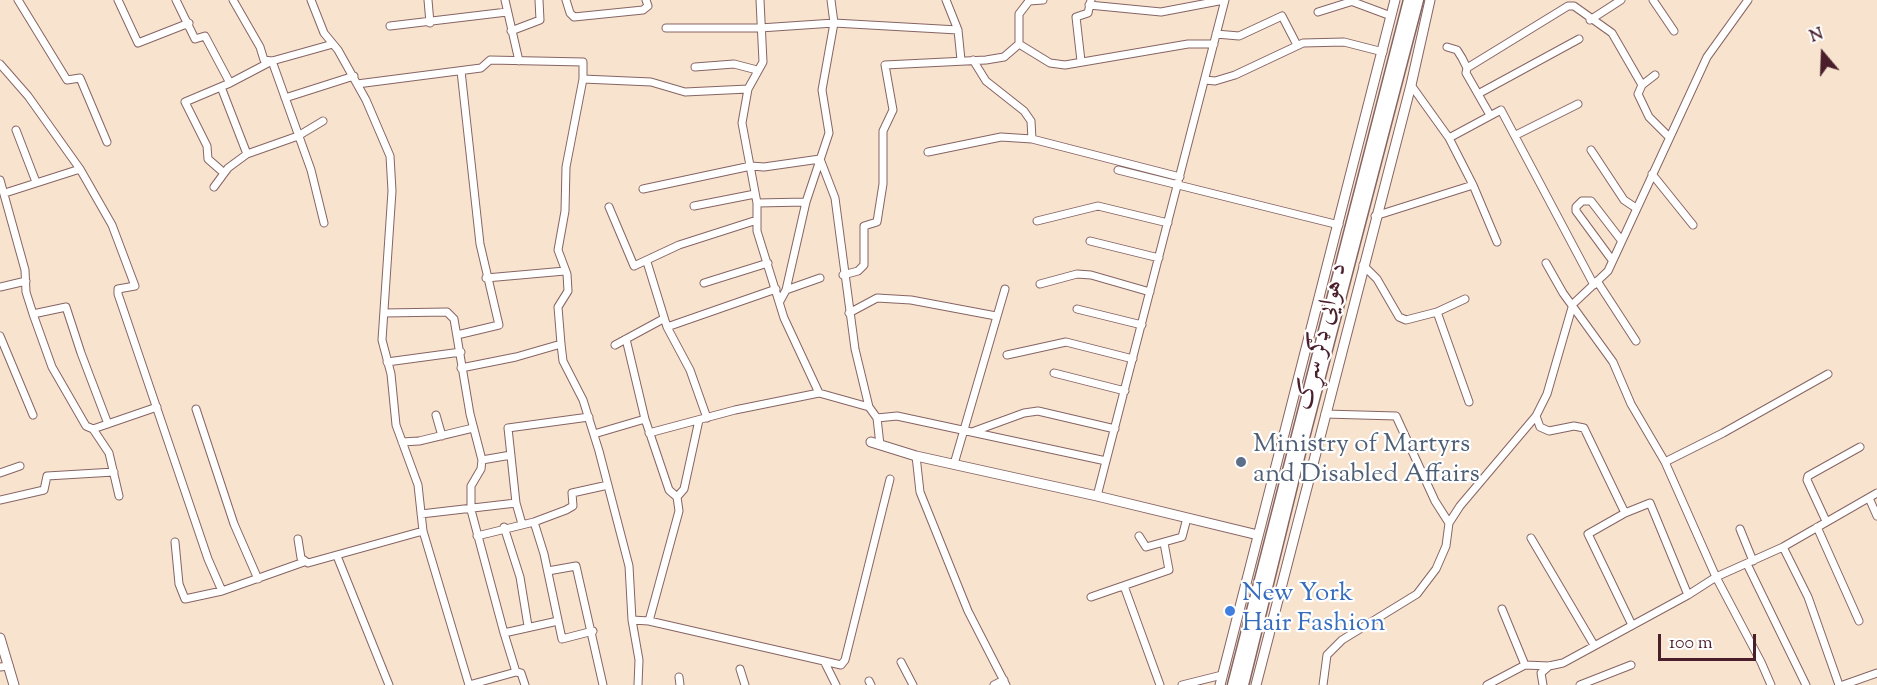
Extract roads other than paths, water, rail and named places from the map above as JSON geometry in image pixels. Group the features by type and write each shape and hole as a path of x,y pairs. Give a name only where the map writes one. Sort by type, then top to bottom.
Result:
{"main road":[{"name":"د هوایی ډګر سړک","path":"1220,685 1395,0"},
{"path":"1233,685 1409,0"},
{"path":"1243,685 1301,449 1418,0"},
{"name":"د هوایی ډګر سړک","path":"1256,685 1375,216 1411,85 1430,0"},
{"path":"875,443 916,456 1097,495 1258,536"},
{"path":"0,638 5,666 14,685"}],"street":[{"path":"18,0 67,80 80,78 107,142"},
{"path":"117,0 138,43 189,23"},
{"path":"176,0 195,39 205,36 230,83"},
{"path":"233,0 246,21 264,60 272,61"},
{"path":"311,0 324,33 354,76 390,156 392,190 382,340 391,374 396,425 418,485 423,531 469,685 516,672 521,673 525,685"},
{"path":"428,0 430,23"},
{"path":"506,0 519,61"},
{"path":"511,31 540,20 539,0"},
{"path":"566,0 570,15 574,16 643,10 648,6 646,0"},
{"path":"760,0 760,28 764,58 748,89 742,123 757,203 760,244 793,339 819,393"},
{"path":"780,302 786,290 806,202 829,133 822,90 834,23 831,0"},
{"path":"945,0 958,30 961,60"},
{"path":"843,275 858,271 864,266 864,226 877,222 883,184 883,131 892,110 885,64 1004,57 1019,44 1019,14 1029,1 1043,0"},
{"path":"1081,61 1076,17 1088,13 1090,2 1161,12 1224,0 1097,495"},
{"path":"1590,20 1621,0"},
{"path":"1653,0 1674,31"},
{"path":"1323,685 1327,655 1342,640 1417,594 1436,569 1446,546 1449,523 1485,474 1526,431 1536,416 1547,394 1573,304 1608,271 1707,57 1748,0"},
{"path":"1318,12 1349,1 1391,16"},
{"path":"1467,68 1568,6 1575,6 1590,20 1612,33 1642,85"},
{"path":"390,26 507,12"},
{"path":"1216,34 1239,36 1282,16 1297,45"},
{"path":"666,28 760,28 834,23 958,30"},
{"path":"1478,94 1579,39"},
{"path":"1204,80 1215,81 1235,75 1297,45 1329,41 1383,52"},
{"path":"224,173 208,159 207,146 185,102 230,83 272,61 333,44"},
{"path":"1019,44 1050,63 1065,64 1188,44 1214,44"},
{"path":"1447,47 1457,50 1467,68 1466,73 1490,115"},
{"path":"357,84 481,68 490,60 583,62 584,79 566,167 565,211 558,250 565,271 568,291 558,307 561,344 569,375 589,417 629,566 632,620 639,660 638,685"},
{"path":"973,60 986,81 1024,111 1031,121 1032,139"},
{"path":"272,61 311,170 324,223"},
{"path":"0,64 28,96 80,169 112,225 135,286 118,289 118,294 208,559 222,591"},
{"path":"695,67 734,64 757,70"},
{"path":"457,335 499,325 486,278 473,198 460,71"},
{"path":"1655,75 1642,85 1638,94 1649,117 1669,137"},
{"path":"285,98 354,76"},
{"path":"584,79 651,82 685,92 748,89"},
{"path":"1411,85 1449,138 1473,185 1497,242"},
{"path":"221,87 248,154"},
{"path":"1516,135 1578,104"},
{"path":"1449,138 1501,110 1516,135 1525,158 1595,283 1636,341"},
{"path":"214,187 224,173 248,154 298,136 323,121"},
{"path":"16,130 36,182"},
{"path":"928,152 1001,137 1032,139 1339,225"},
{"path":"1591,150 1624,200 1636,208"},
{"path":"643,189 751,166 764,167 820,159"},
{"path":"820,159 835,198 849,313 869,407 878,418 875,443"},
{"path":"5,193 80,169"},
{"path":"1118,170 1179,181"},
{"path":"1652,174 1693,225"},
{"path":"0,180 33,314 52,366 86,426 93,429 109,453 119,496"},
{"path":"1375,216 1473,185"},
{"path":"694,206 755,194"},
{"path":"1612,260 1576,211 1576,207 1582,201 1591,201 1621,240"},
{"path":"757,203 806,202"},
{"path":"1037,221 1098,206 1168,223"},
{"path":"609,207 634,266 647,262 679,245 757,220"},
{"path":"1090,240 1159,258"},
{"path":"647,262 663,319 690,370 703,419 684,489 677,497"},
{"path":"704,283 768,263"},
{"path":"1546,263 1563,293 1613,362 1631,404 1665,462 1716,577 1771,685"},
{"path":"1363,265 1377,279 1399,317 1406,320 1437,312 1465,299"},
{"path":"486,278 565,271"},
{"path":"1040,284 1077,274 1091,275 1150,292"},
{"path":"786,290 820,278"},
{"path":"0,287 26,281"},
{"path":"667,327 776,289"},
{"path":"954,464 967,433 996,316 1005,289"},
{"path":"849,313 877,298 911,300 996,316"},
{"path":"33,314 66,307 108,424"},
{"path":"1077,309 1142,325"},
{"path":"384,313 447,312 454,318 461,352 461,368 482,460 481,469 471,486 471,510 516,672"},
{"path":"1437,312 1469,402"},
{"path":"615,345 663,319"},
{"path":"0,336 33,415"},
{"path":"626,339 649,433 669,490 677,497 679,511 649,621"},
{"path":"1007,355 1066,342 1133,359"},
{"path":"461,368 516,357 561,344"},
{"path":"387,362 461,352"},
{"path":"1054,373 1125,391"},
{"path":"1665,462 1723,434 1828,374"},
{"path":"649,433 819,393 869,407"},
{"path":"93,429 157,407"},
{"path":"196,409 234,524 258,579"},
{"path":"967,433 1024,413 1038,411 1115,429"},
{"path":"1325,414 1396,416 1435,501 1449,523"},
{"path":"436,415 442,436"},
{"path":"878,418 897,416 967,433 1046,446 1106,462"},
{"path":"1536,416 1540,427 1549,432 1574,426 1584,428 1625,513"},
{"path":"522,524 516,503 508,428 589,417"},
{"path":"594,434 645,419"},
{"path":"402,442 442,436 473,428"},
{"path":"1826,521 1807,480 1808,476 1860,447"},
{"path":"482,460 511,455"},
{"path":"916,456 920,492 968,611 1005,683 994,685"},
{"path":"0,473 20,466"},
{"path":"0,501 44,490 47,476 114,472"},
{"path":"632,620 649,621 841,665 845,660 890,479"},
{"path":"477,536 504,527 534,522 573,506 572,493 608,485"},
{"path":"1487,685 1525,665 1550,666 1563,663 1688,596 1716,577 1783,547 1877,493"},
{"path":"1869,498 1877,516"},
{"path":"421,514 516,503"},
{"path":"1632,625 1588,534 1625,513 1650,503 1688,596"},
{"path":"1139,536 1146,547 1182,537 1187,518"},
{"path":"534,522 548,571 561,639 593,631"},
{"path":"504,527 520,577 528,626"},
{"path":"1817,527 1859,621"},
{"path":"1740,529 1750,562 1806,685"},
{"path":"176,542 179,584 185,599 222,591 304,562 337,556 423,531"},
{"path":"1532,538 1594,645"},
{"path":"298,539 304,562"},
{"path":"1091,597 1170,570 1164,543"},
{"path":"1783,547 1808,597 1841,685 1877,673"},
{"path":"337,556 389,685"},
{"path":"548,571 576,567 593,631 600,684"},
{"path":"1124,586 1160,685"},
{"path":"1502,609 1525,665"},
{"path":"504,633 558,621"},
{"path":"824,662 836,685"},
{"path":"901,662 913,685"},
{"path":"1580,685 1631,665"},
{"path":"1543,685 1541,673 1550,666"},
{"path":"740,669 745,685"},
{"path":"1182,685 1222,675"}],"place":[{"name":"Ministry of Martyrs and Disabled Affairs","path":"1241,462"},
{"name":"New York Hair Fashion","path":"1230,611"}]}
